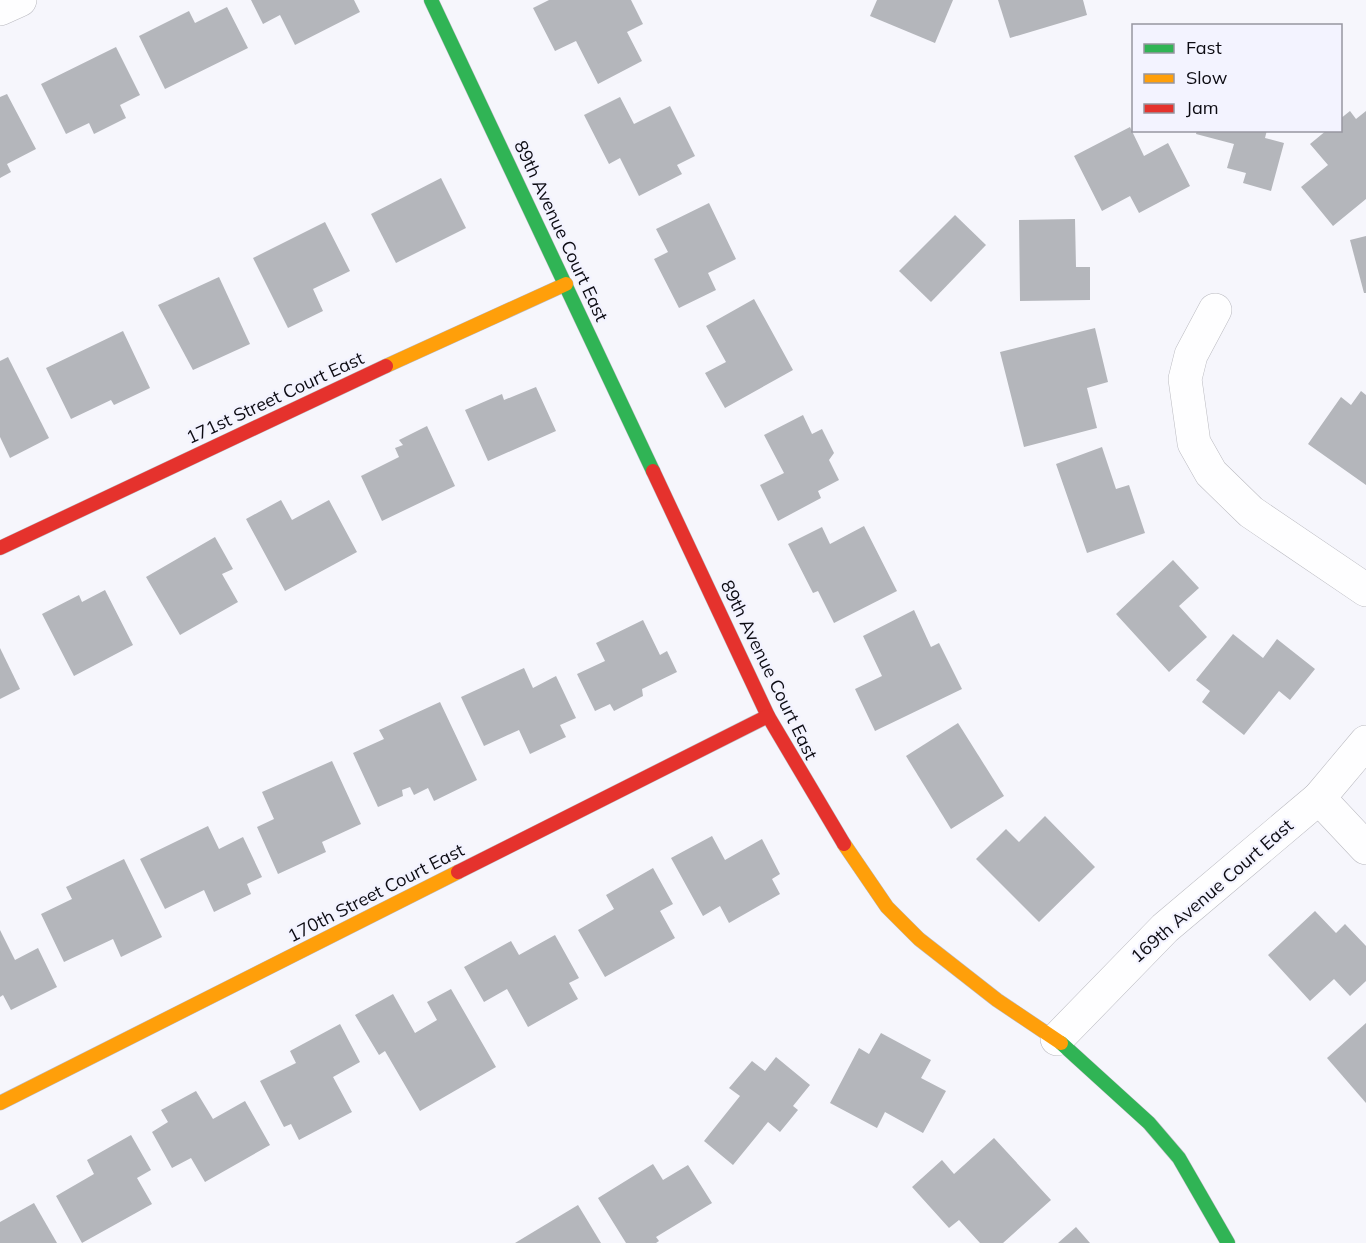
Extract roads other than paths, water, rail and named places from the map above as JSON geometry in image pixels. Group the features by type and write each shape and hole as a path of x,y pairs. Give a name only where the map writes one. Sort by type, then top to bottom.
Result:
{"street":[{"path":"0,9 20,0"},
{"name":"89th Avenue Court East","path":"431,0 768,716 859,868 887,906 919,939 958,971 1057,1039 1149,1123 1179,1158 1228,1243"},
{"name":"171st Street Court East","path":"0,548 566,284"},
{"path":"1215,310 1191,355 1185,379 1194,442 1211,473 1251,512 1366,590"},
{"name":"170th Street Court East","path":"0,1102 768,716"},
{"name":"169th Avenue Court East","path":"1057,1039 1165,928 1319,798 1366,742"},
{"path":"1319,798 1366,848"}]}
